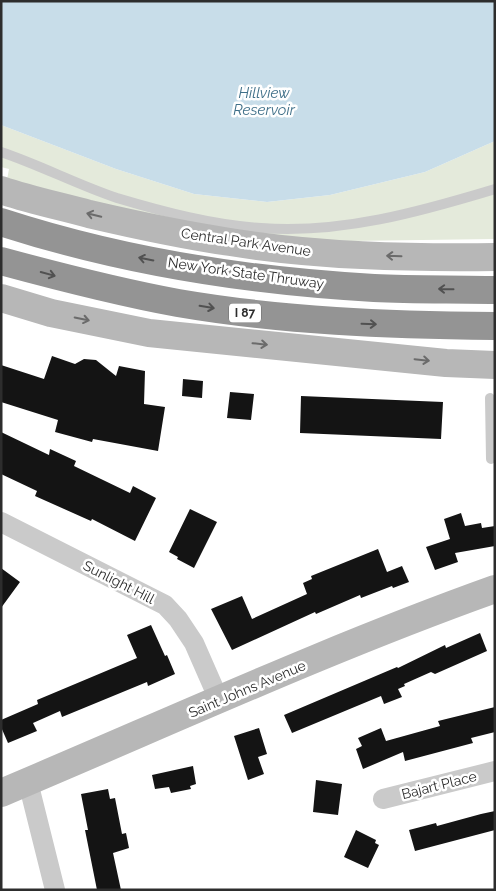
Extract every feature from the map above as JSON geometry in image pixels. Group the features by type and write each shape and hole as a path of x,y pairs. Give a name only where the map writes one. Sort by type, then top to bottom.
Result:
{"highway":[{"name":"New York State Thruway","path":"1,222 76,244 136,257 255,277 314,284 375,288 495,290"},
{"name":"I 87","path":"1,261 118,291 238,312 360,324 495,326"}],"main road":[{"name":"Central Park Avenue","path":"1,190 25,198 140,226 231,242 354,255 495,257"},
{"path":"1,298 51,313 149,333 446,362 495,365"},
{"name":"Saint Johns Avenue","path":"1,793 219,700 423,616 495,589"}],"street":[{"name":"Sunlight Hill","path":"1,522 165,605 178,619 194,643 219,700"},
{"name":"Bajart Place","path":"383,799 495,772"},
{"path":"28,782 55,890"}],"lane":[{"path":"1,152 115,197 193,218 228,225 263,228 310,228 357,224 390,218 495,189"},
{"path":"490,398 493,433 491,459"}],"green space":[{"path":"1,125 116,169 194,194 267,202 330,195 425,172 495,141 495,239 349,241 237,237 6,185 9,169 1,167"}],"water":[{"name":"Hillview Reservoir","path":"1,1 495,1 495,141 425,172 330,195 267,202 194,194 116,169 1,125"}],"building":[{"path":"52,356 75,364 84,359 96,360 116,376 119,366 145,371 144,404 165,407 158,451 93,439 92,442 55,432 58,420 1,402 1,365 44,379"},
{"path":"183,379 203,381 202,398 182,396"},
{"path":"230,392 254,394 251,420 227,418"},
{"path":"301,396 443,402 441,439 300,433"},
{"path":"1,432 49,455 50,449 76,461 74,466 130,493 133,486 156,498 135,541 92,519 91,521 35,496 37,491 1,474"},
{"path":"190,509 217,522 194,568 177,559 178,557 169,552"},
{"path":"461,513 465,526 481,523 482,528 495,526 495,546 455,553 458,562 435,570 426,547 450,539 444,519"},
{"path":"378,549 387,572 402,566 409,582 393,588 392,586 361,598 360,595 316,614 315,612 232,650 211,609 242,596 252,619 307,594 303,583 312,579 311,576"},
{"path":"1,568 20,582 1,608"},
{"path":"151,625 175,674 148,686 147,682 62,717 60,711 33,723 37,731 8,743 1,727 1,720 38,704 37,700 137,658 127,635"},
{"path":"480,633 487,651 435,674 431,672 404,684 405,686 398,689 402,697 384,704 381,696 292,733 284,715 398,668 445,645 446,648"},
{"path":"495,707 495,732 471,738 473,743 405,761 403,752 363,769 356,749 362,746 358,738 381,728 386,741 440,726 438,721"},
{"path":"259,728 267,754 258,757 264,774 248,780 234,736"},
{"path":"193,766 196,784 190,786 191,789 171,793 169,787 155,789 152,775"},
{"path":"316,780 342,784 338,815 313,812"},
{"path":"108,789 110,799 115,798 122,834 126,833 129,848 113,853 121,890 97,890 85,830 88,830 81,794"},
{"path":"495,811 495,830 415,851 409,830 436,823 437,826"},
{"path":"356,830 376,840 375,843 379,845 368,868 344,857"}]}
